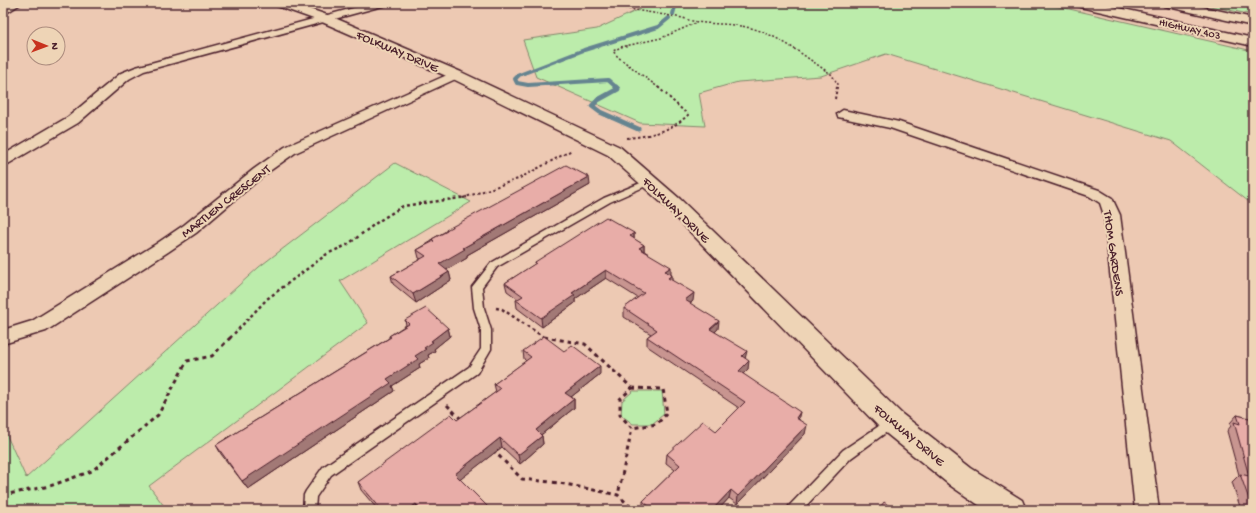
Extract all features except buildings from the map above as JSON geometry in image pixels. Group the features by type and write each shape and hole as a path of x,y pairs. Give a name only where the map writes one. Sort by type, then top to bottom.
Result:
{"highway":[{"name":"HIGHWAY 403","path":"1080,3 1253,42"},
{"name":"HIGHWAY 403","path":"1168,3 1253,22"}],"street":[{"path":"3,12 17,3"},
{"name":"FOLKWAY DRIVE","path":"281,3 326,18 456,75 614,151 651,182 892,422 961,477 1011,510"},
{"path":"3,161 73,120 125,76 140,69 383,3"},
{"name":"MARTLEN CRESCENT","path":"3,337 14,335 39,326 162,248 190,229 290,150 456,75"},
{"name":"THOM GARDENS","path":"839,106 1094,193 1107,201 1112,215 1146,510"}],"lane":[{"path":"309,510 310,496 327,471 473,370 486,349 486,330 479,305 477,287 494,265 607,200 651,182"},
{"path":"794,510 847,454 892,422"}],"path":[{"path":"593,3 683,18 696,23 721,23 747,27 770,34 831,74 838,84 839,106"},
{"path":"3,495 50,486 92,471 158,415 187,361 212,356 267,299 327,254 347,245 379,221 403,206 420,202 464,198 518,179 569,150 596,142 642,136 663,131 683,121 688,115 663,91 618,57 613,51 621,47 661,38 696,23"},
{"path":"479,305 502,310 546,338 585,344 632,388 663,389 667,413 658,424 632,428"},
{"path":"632,388 620,399 620,415 632,428"},
{"path":"437,395 465,423"},
{"path":"618,495 632,428"},
{"path":"488,445 522,478 560,483 618,495 634,510"}],"green space":[{"path":"640,3 1043,3 1253,51 1253,205 1171,141 886,54 821,76 738,82 699,93 705,126 640,123 536,77 523,40 597,29 640,9"},
{"path":"1196,3 1253,3 1253,15"},
{"path":"395,163 471,202 340,281 368,323 149,486 167,510 3,510 3,427 26,478 259,267"},
{"path":"633,391 662,391 664,414 652,424 633,424 621,415 622,401"}],"waterway":[{"path":"673,14 676,3"},
{"path":"617,88 608,80 528,85 517,83 515,79 519,75 584,50 658,27 669,18"},
{"path":"617,88 618,89 598,100 592,106 600,112 638,129"}]}
